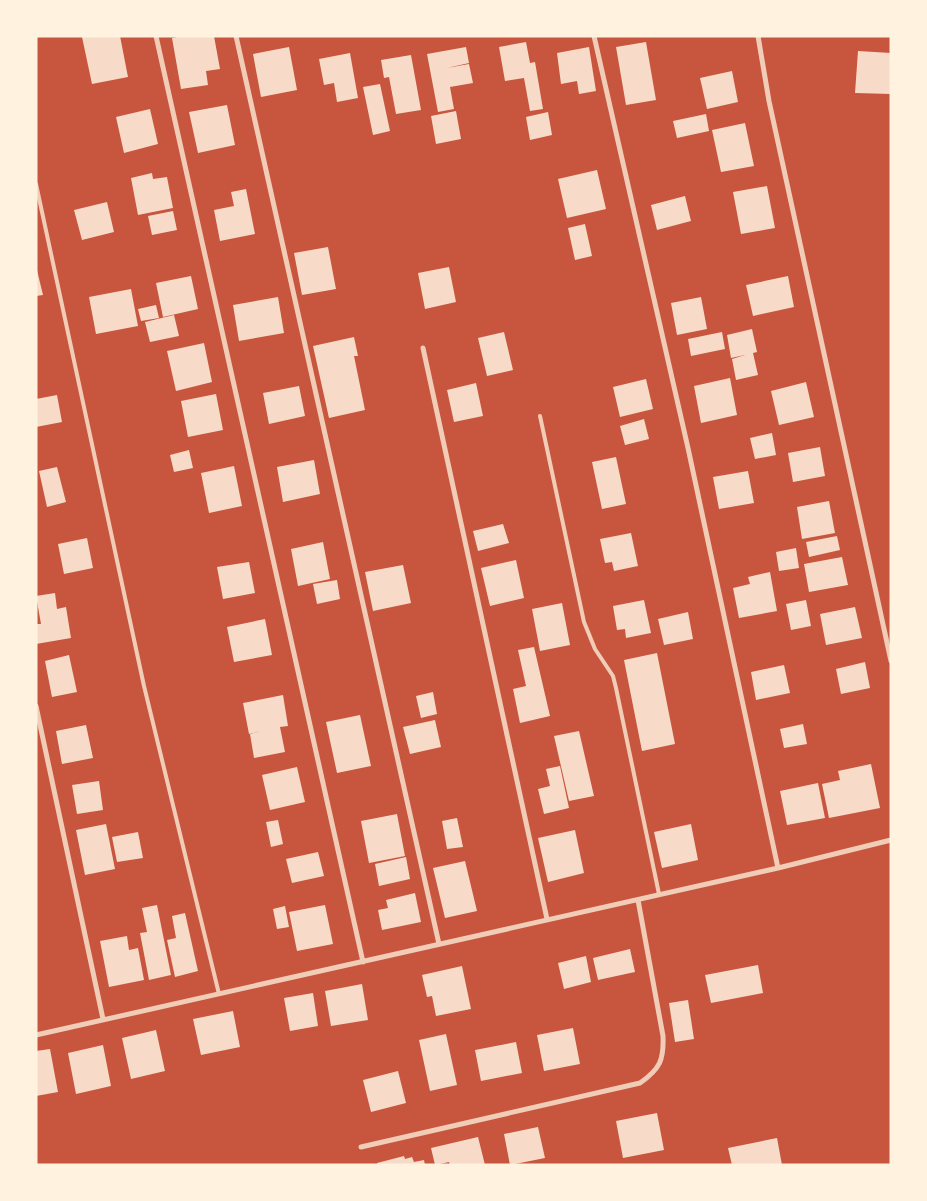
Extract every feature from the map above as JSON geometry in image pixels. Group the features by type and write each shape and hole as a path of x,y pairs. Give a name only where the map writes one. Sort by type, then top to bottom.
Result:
{"street":[{"path":"156,36 363,962"},
{"path":"236,36 439,944"},
{"path":"594,36 686,438 778,868"},
{"path":"758,36 769,101 891,661"},
{"path":"423,348 547,919"},
{"path":"36,706 103,1019"},
{"path":"36,1035 638,900 891,840"},
{"path":"361,1147 640,1083 654,1074 664,1050 663,1036 638,900"}],"lane":[{"path":"36,184 168,789 219,994"},
{"path":"540,416 584,622 595,649 613,676 616,688 659,894"}],"building":[{"path":"120,36 128,77 92,84 82,37"},
{"path":"182,36 214,36 220,69 206,71 208,85 181,89 172,38"},
{"path":"526,42 530,63 535,62 543,109 530,111 524,78 505,81 499,47"},
{"path":"646,42 656,100 626,105 616,47"},
{"path":"289,47 297,90 261,97 253,54"},
{"path":"466,47 469,63 447,68 469,64 473,83 450,87 454,109 438,112 427,54"},
{"path":"589,47 596,91 579,94 577,81 561,84 557,53"},
{"path":"858,51 891,53 891,94 855,93"},
{"path":"350,53 358,98 337,102 334,83 324,85 319,59"},
{"path":"411,55 421,110 396,114 389,77 384,78 381,60"},
{"path":"732,71 738,102 707,109 700,78"},
{"path":"380,84 390,131 373,135 363,87"},
{"path":"227,105 235,145 198,153 189,112"},
{"path":"150,109 158,144 124,153 116,117"},
{"path":"456,111 461,139 436,144 431,116"},
{"path":"548,112 552,135 530,140 526,117"},
{"path":"706,114 709,131 677,138 673,121"},
{"path":"745,123 754,166 721,172 712,130"},
{"path":"597,170 606,209 567,218 558,179"},
{"path":"152,173 153,179 167,177 173,208 138,215 131,178"},
{"path":"767,186 775,228 741,234 733,192"},
{"path":"246,189 255,234 220,241 214,210 234,206 231,192"},
{"path":"685,196 691,221 657,230 651,205"},
{"path":"107,202 114,232 82,240 74,210"},
{"path":"173,211 177,230 152,235 148,216"},
{"path":"585,224 592,256 575,260 568,228"},
{"path":"328,247 336,289 302,295 294,253"},
{"path":"36,266 43,295 36,296"},
{"path":"449,267 456,302 425,309 418,273"},
{"path":"191,276 198,309 163,317 156,283"},
{"path":"788,276 794,307 753,316 746,285"},
{"path":"131,289 138,326 96,334 89,297"},
{"path":"278,297 284,333 239,341 233,305"},
{"path":"701,297 707,329 677,335 671,303"},
{"path":"156,305 159,318 141,321 138,309"},
{"path":"174,315 179,336 150,342 145,322"},
{"path":"752,329 757,352 753,353 758,375 736,380 732,359 745,355 731,358 727,335"},
{"path":"504,332 513,370 487,376 478,338"},
{"path":"722,332 725,349 691,356 688,339"},
{"path":"354,337 358,356 354,356 365,410 329,418 313,346"},
{"path":"204,343 212,382 176,391 167,351"},
{"path":"730,378 737,415 701,423 694,386"},
{"path":"646,379 653,409 620,417 613,387"},
{"path":"806,382 814,417 779,425 771,391"},
{"path":"476,383 483,416 454,422 447,390"},
{"path":"299,386 305,416 269,424 263,393"},
{"path":"216,394 223,430 188,437 181,401"},
{"path":"57,395 62,422 36,427 36,399"},
{"path":"644,419 649,439 625,445 620,426"},
{"path":"772,433 776,455 755,459 750,438"},
{"path":"820,447 825,476 793,482 788,453"},
{"path":"189,450 193,468 174,472 170,455"},
{"path":"616,457 626,504 602,509 592,462"},
{"path":"314,460 320,494 283,502 277,467"},
{"path":"234,466 242,506 209,513 201,473"},
{"path":"57,467 66,502 47,507 39,471"},
{"path":"748,471 754,503 719,509 713,477"},
{"path":"829,501 835,533 802,539 797,507"},
{"path":"503,524 509,543 478,551 473,531"},
{"path":"631,533 638,566 614,571 612,562 605,563 600,539"},
{"path":"837,536 840,550 809,557 806,542"},
{"path":"87,538 93,568 64,574 58,544"},
{"path":"323,542 330,579 298,586 291,549"},
{"path":"796,548 799,568 779,571 776,552"},
{"path":"842,557 848,585 809,592 804,564"},
{"path":"516,560 524,598 490,606 481,568"},
{"path":"249,562 255,593 223,599 217,567"},
{"path":"403,565 411,603 373,611 365,572"},
{"path":"770,572 777,611 739,618 733,588 750,584 748,577"},
{"path":"337,580 340,599 317,604 313,584"},
{"path":"55,593 57,609 66,607 71,638 36,644 36,624 41,624 36,596"},
{"path":"644,600 651,633 626,638 625,629 617,630 613,606"},
{"path":"806,600 811,626 791,630 786,604"},
{"path":"562,603 570,645 540,651 532,609"},
{"path":"855,607 862,638 826,645 820,614"},
{"path":"688,612 693,639 664,645 658,619"},
{"path":"265,619 272,655 234,662 227,627"},
{"path":"534,647 550,716 520,723 513,689 526,686 518,650"},
{"path":"657,653 675,744 642,751 624,660"},
{"path":"69,655 77,692 52,697 45,661"},
{"path":"865,662 870,688 841,694 836,669"},
{"path":"784,665 790,693 756,700 751,672"},
{"path":"433,692 437,714 421,718 416,696"},
{"path":"283,695 288,726 280,727 285,752 254,758 250,734 261,731 249,734 243,703"},
{"path":"360,715 371,766 337,773 326,722"},
{"path":"435,720 441,747 410,754 403,727"},
{"path":"803,724 807,744 784,748 780,729"},
{"path":"86,725 93,758 62,764 56,731"},
{"path":"579,731 594,796 569,801 554,736"},
{"path":"871,764 880,808 829,818 822,784 840,780 838,771"},
{"path":"560,766 569,808 544,814 538,789 550,786 546,769"},
{"path":"297,767 305,802 270,810 262,775"},
{"path":"99,781 103,810 77,814 72,785"},
{"path":"818,783 825,818 787,825 780,791"},
{"path":"397,814 405,856 369,863 361,821"},
{"path":"457,818 463,847 447,849 442,821"},
{"path":"278,820 283,844 271,847 266,822"},
{"path":"106,824 115,869 85,875 76,830"},
{"path":"691,824 698,860 662,868 654,832"},
{"path":"575,830 584,873 548,882 538,838"},
{"path":"138,832 143,858 117,862 112,837"},
{"path":"318,852 324,876 292,883 286,859"},
{"path":"406,857 410,879 379,886 375,864"},
{"path":"465,861 477,911 445,918 433,868"},
{"path":"415,893 421,922 382,930 378,910 388,908 386,900"},
{"path":"157,905 171,975 149,980 140,933 147,932 142,908"},
{"path":"325,905 333,944 297,951 289,912"},
{"path":"285,906 289,927 277,929 273,909"},
{"path":"185,913 198,971 175,977 167,940 176,938 172,916"},
{"path":"127,936 129,950 138,948 144,980 109,987 100,941"},
{"path":"630,949 635,972 598,980 593,958"},
{"path":"586,956 591,982 564,989 558,963"},
{"path":"758,965 763,993 711,1003 705,975"},
{"path":"462,966 471,1009 436,1016 432,996 427,997 422,975"},
{"path":"362,984 368,1020 331,1026 325,991"},
{"path":"313,993 318,1026 290,1031 284,998"},
{"path":"688,1000 694,1039 675,1042 669,1003"},
{"path":"233,1011 240,1047 201,1055 193,1019"},
{"path":"573,1028 580,1064 544,1071 537,1035"},
{"path":"156,1030 165,1071 131,1079 122,1038"},
{"path":"446,1034 457,1085 430,1091 419,1040"},
{"path":"516,1042 522,1073 481,1081 475,1050"},
{"path":"103,1045 111,1086 76,1094 68,1053"},
{"path":"50,1049 58,1092 36,1096 36,1051"},
{"path":"398,1071 406,1103 371,1112 363,1080"},
{"path":"657,1113 664,1150 623,1158 616,1121"},
{"path":"538,1127 545,1158 510,1165 504,1134"},
{"path":"478,1137 485,1165 450,1165 449,1162 435,1165 431,1148"},
{"path":"777,1138 782,1165 732,1165 728,1148"},
{"path":"404,1156 405,1159 412,1157 414,1162 424,1160 425,1165 377,1165 377,1163"}]}
